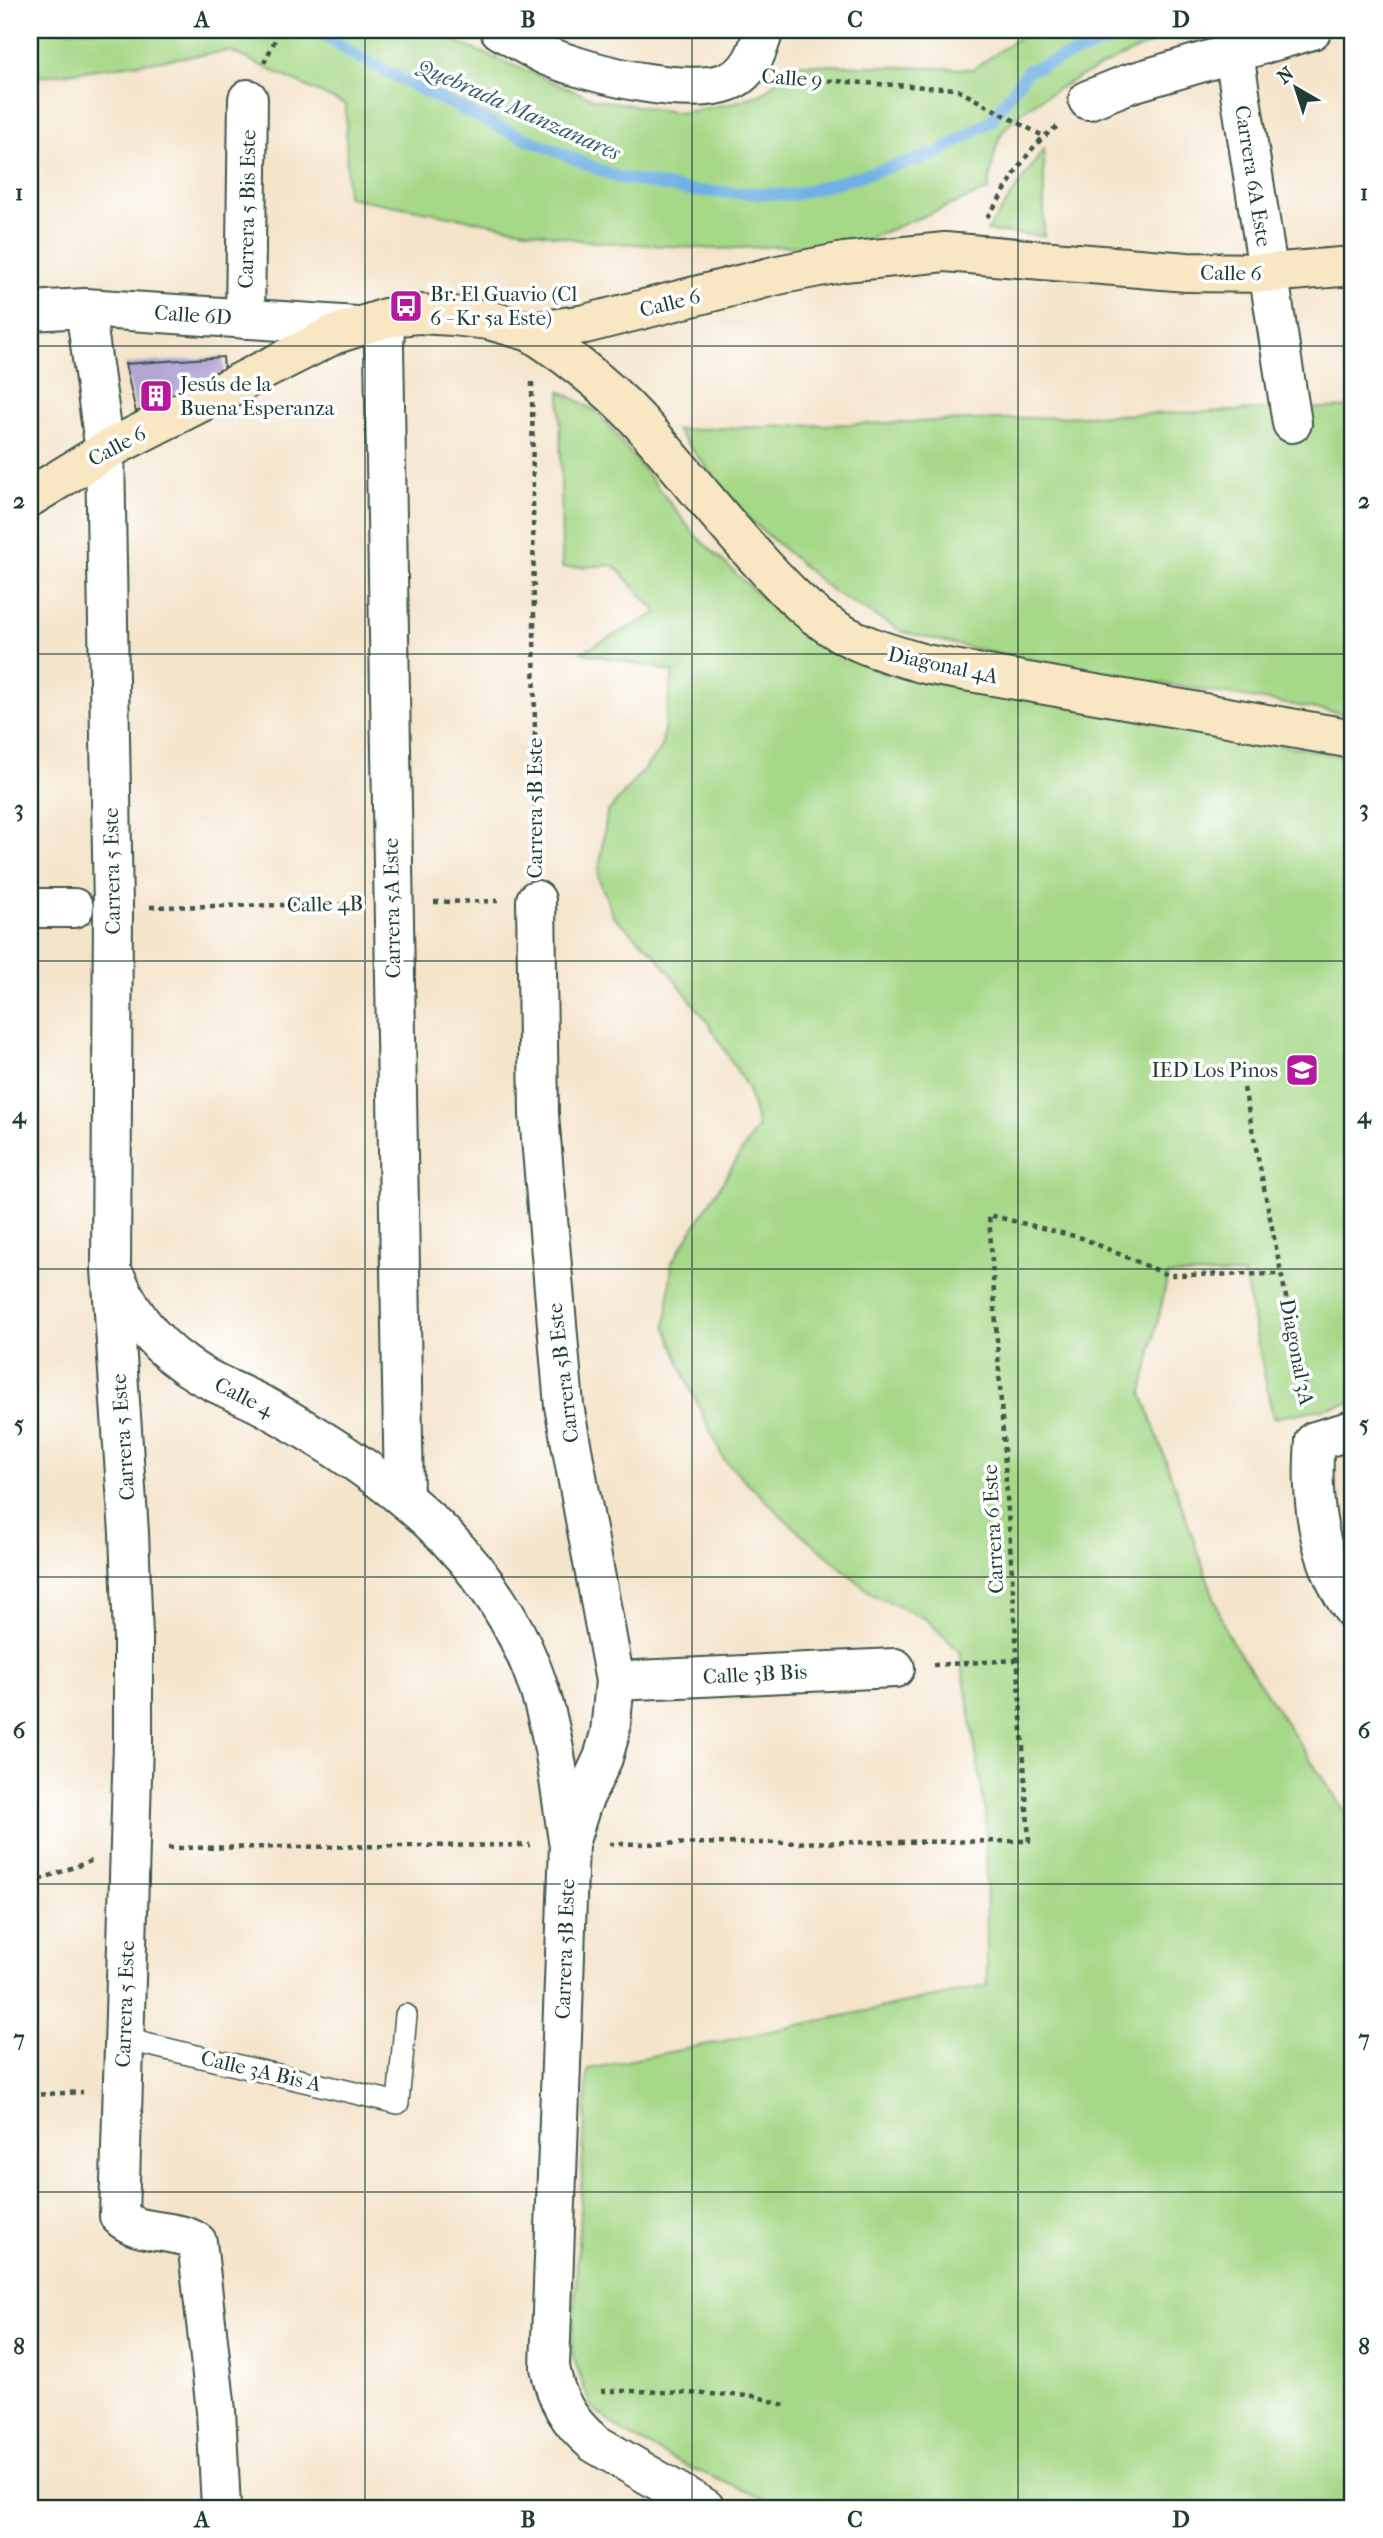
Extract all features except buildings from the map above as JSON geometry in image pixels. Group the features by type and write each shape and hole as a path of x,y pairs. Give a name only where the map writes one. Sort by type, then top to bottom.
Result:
{"street":[{"name":"Calle 9","path":"500,30 548,56 625,79 707,87 721,85 742,74"},
{"path":"742,74 759,46 764,30"},
{"path":"1088,100 1128,84 1312,30"},
{"name":"Carrera 6A Este","path":"1234,54 1293,423"},
{"name":"Carrera 5 Bis Este","path":"245,319 248,99"},
{"name":"Calle 6","path":"30,497 105,451 333,335 371,322 418,314 453,316 489,320 531,332 584,324 778,275 844,262 945,252 1187,272 1268,273 1353,266"},
{"name":"Calle 6D","path":"30,312 85,308 245,319 371,322"},
{"name":"Carrera 5 Este","path":"85,308 105,451 113,908 111,1269 130,1532 133,1637 130,1848 119,2216 128,2225 185,2235 197,2242 216,2410 221,2508"},
{"name":"Carrera 5A Este","path":"371,322 384,346 404,1497"},
{"name":"Diagonal 4A","path":"531,332 574,360 611,391 648,430 725,525 795,599 835,630 873,649 925,664 1353,739"},
{"name":"Carrera 5B Este","path":"536,901 539,1115 564,1406 615,1681 610,1733 603,1758 581,1805 569,1844 550,2349 550,2367 559,2402"},
{"path":"30,908 74,908"},
{"name":"Calle 4","path":"111,1269 138,1319 156,1341 177,1360 306,1429 356,1462 434,1523 487,1583 526,1652 550,1727 569,1844"},
{"path":"1353,1430 1315,1441 1312,1475 1321,1540 1332,1572 1353,1610"},
{"name":"Calle 3B Bis","path":"615,1681 895,1668"},
{"path":"559,2402 568,2418 594,2443 705,2508"}],"lane":[{"name":"Calle 3A Bis A","path":"124,2039 398,2103 406,2015"}],"path":[{"path":"276,37 280,30"},
{"name":"Calle 9","path":"742,74 956,89 1043,136"},
{"path":"945,252 985,219 1004,195 1026,154 1043,136 1088,100"},
{"name":"Carrera 5B Este","path":"531,332 536,901"},
{"name":"Calle 4B","path":"113,908 536,901"},
{"name":"Diagonal 3A","path":"1244,1088 1315,1441"},
{"name":"Carrera 6 Este","path":"1029,1841 989,1215 1083,1238 1168,1275 1281,1274"},
{"path":"895,1668 1016,1660"},
{"path":"30,1883 130,1848"},
{"path":"30,2095 123,2089"},
{"path":"559,2402 596,2391 638,2390 754,2396 788,2406"}],"green space":[{"path":"30,30 438,30 454,41 594,99 680,113 729,104 762,94 795,64 973,69 1030,30 1175,30 1055,90 1014,119 999,138 988,190 857,243 715,249 585,241 347,197 346,105 230,51 30,78"},
{"path":"1044,149 1044,236 987,231"},
{"path":"560,391 598,412 696,536 797,631 881,673 1353,758 1353,1403 1273,1418 1244,1274 1168,1275 1142,1393 1227,1634 1353,1824 1353,2508 786,2508 682,2464 626,2434 591,2407 572,2353 588,2069 987,1986 986,1817 960,1652 926,1619 873,1595 790,1524 724,1460 686,1379 666,1326 672,1262 758,1126 748,1089 709,1024 654,953 613,916 598,877 607,813 661,749 673,672 581,652 658,613 614,565 562,568"},
{"path":"1353,407 1353,715 998,654 903,632 832,591 748,518 676,430"}],"waterway":[{"name":"Quebrada Manzanares","path":"317,30 351,53 422,90 499,127 617,177 692,191 793,195 936,154 991,121 1027,71 1119,37 1128,30"}],"place":[{"name":"Br. El Guavio (Cl 6 - Kr 5a Este)","path":"406,306"},
{"name":"Jesús de la Buena Esperanza","path":"156,396"},
{"name":"IED Los Pinos","path":"1302,1070"}]}
